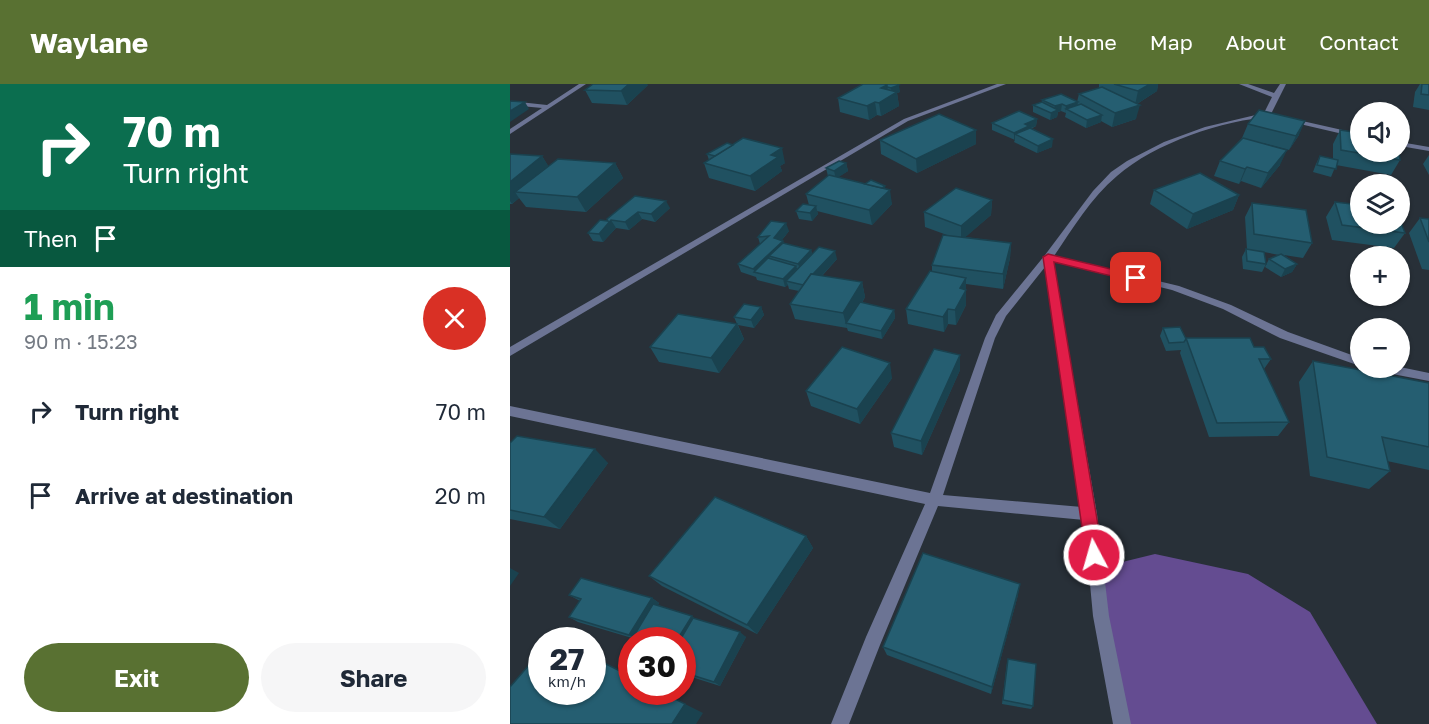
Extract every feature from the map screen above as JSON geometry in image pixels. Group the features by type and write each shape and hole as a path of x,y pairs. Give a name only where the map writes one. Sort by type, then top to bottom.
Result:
{"street":[{"path":"510,132 583,84"},
{"path":"510,352 906,120 1003,84"},
{"path":"1242,84 1275,96"},
{"path":"1267,115 1283,84"},
{"path":"510,103 549,107"},
{"path":"840,724 872,643 934,500 990,338 1001,315 1082,210 1114,175 1143,154 1177,139 1242,119 1267,115 1350,134"},
{"path":"1410,146 1429,149"},
{"path":"1048,257 1175,288 1227,307 1284,335 1350,358"},
{"path":"1048,257 1090,514 1101,616 1122,724"},
{"path":"1410,374 1429,378"},
{"path":"510,411 934,500 1090,514"}],"shaded area":[{"path":"1155,554 1248,574 1310,612 1377,724 1122,724 1102,567"}],"building":[{"path":"593,84 629,84 621,91 585,90"},
{"path":"863,84 885,84 887,85 881,88 897,92 879,103 875,102 867,106 838,98"},
{"path":"885,84 897,84 899,85 891,88"},
{"path":"1114,84 1150,84 1138,91"},
{"path":"1422,84 1429,84 1429,95 1421,94"},
{"path":"1102,87 1140,105 1115,113 1079,94"},
{"path":"1061,94 1078,102 1066,106 1062,104 1055,106 1042,100"},
{"path":"511,101 525,102 510,111"},
{"path":"1042,102 1058,110 1051,113 1033,105"},
{"path":"1081,104 1102,115 1087,120 1066,109"},
{"path":"1259,110 1305,121 1296,136 1248,124"},
{"path":"1019,111 1037,119 1025,124 1029,126 1014,133 992,123"},
{"path":"939,114 976,130 916,159 880,140"},
{"path":"1030,128 1053,139 1038,146 1015,134"},
{"path":"1340,130 1350,132 1350,152 1341,150"},
{"path":"743,138 782,148 771,155 778,157 750,176 704,163"},
{"path":"1243,138 1287,150 1268,173 1220,161"},
{"path":"727,143 733,145 715,156 707,154"},
{"path":"510,154 542,156 510,182"},
{"path":"1320,156 1338,160 1336,169 1317,165"},
{"path":"558,159 615,163 577,197 515,192"},
{"path":"839,161 846,163 834,171 826,168"},
{"path":"1200,173 1239,195 1193,214 1154,190"},
{"path":"829,175 890,190 869,210 806,194"},
{"path":"871,180 885,186 882,188 865,184"},
{"path":"956,188 992,200 961,226 924,212"},
{"path":"635,196 666,201 651,214 638,212 625,222 611,220 599,234 588,233 600,220 608,221 607,219"},
{"path":"1335,202 1350,204 1350,226 1342,225"},
{"path":"1252,203 1306,210 1312,243 1254,234"},
{"path":"803,204 816,206 810,213 796,211"},
{"path":"1420,218 1429,219 1429,242"},
{"path":"771,221 786,223 774,238 783,241 753,269 738,264 769,236 758,237"},
{"path":"943,235 1011,243 1003,274 932,265"},
{"path":"783,243 811,250 798,264 769,256"},
{"path":"819,247 835,251 803,285 786,281"},
{"path":"1246,249 1264,252 1266,264 1247,261"},
{"path":"1281,254 1297,264 1285,269 1269,259"},
{"path":"768,258 796,266 783,279 754,272"},
{"path":"930,271 966,278 960,288 966,290 955,310 948,309 943,317 906,309"},
{"path":"811,274 862,282 843,313 790,304"},
{"path":"860,302 894,310 881,331 846,323"},
{"path":"744,304 761,307 751,320 734,317"},
{"path":"678,314 737,324 711,358 650,347"},
{"path":"1180,327 1186,339 1184,342 1169,343 1163,328"},
{"path":"1186,338 1250,338 1254,347 1264,347 1271,359 1259,359 1289,422 1217,423"},
{"path":"842,347 890,363 857,409 806,391"},
{"path":"934,349 960,355 921,441 891,433"},
{"path":"1313,361 1350,368 1350,378 1403,378 1429,383 1429,447 1382,437 1390,471 1327,457"},
{"path":"517,436 595,449 544,517 510,510 510,443"},
{"path":"715,497 806,536 747,625 649,576"},
{"path":"923,553 1020,584 992,687 883,647"},
{"path":"581,578 652,598 634,627 618,627 618,632 569,617 581,599 569,595"},
{"path":"653,604 692,616 685,627 639,627"},
{"path":"693,618 740,632 714,682 696,676 696,627 688,627"},
{"path":"1008,659 1036,664 1033,706 1003,700"},
{"path":"606,664 618,670 618,705 684,705 672,724 510,724 510,687 528,666 528,705 606,705"}],"route":[{"path":"1094,555 1087,497 1048,257 1136,278"}]}
